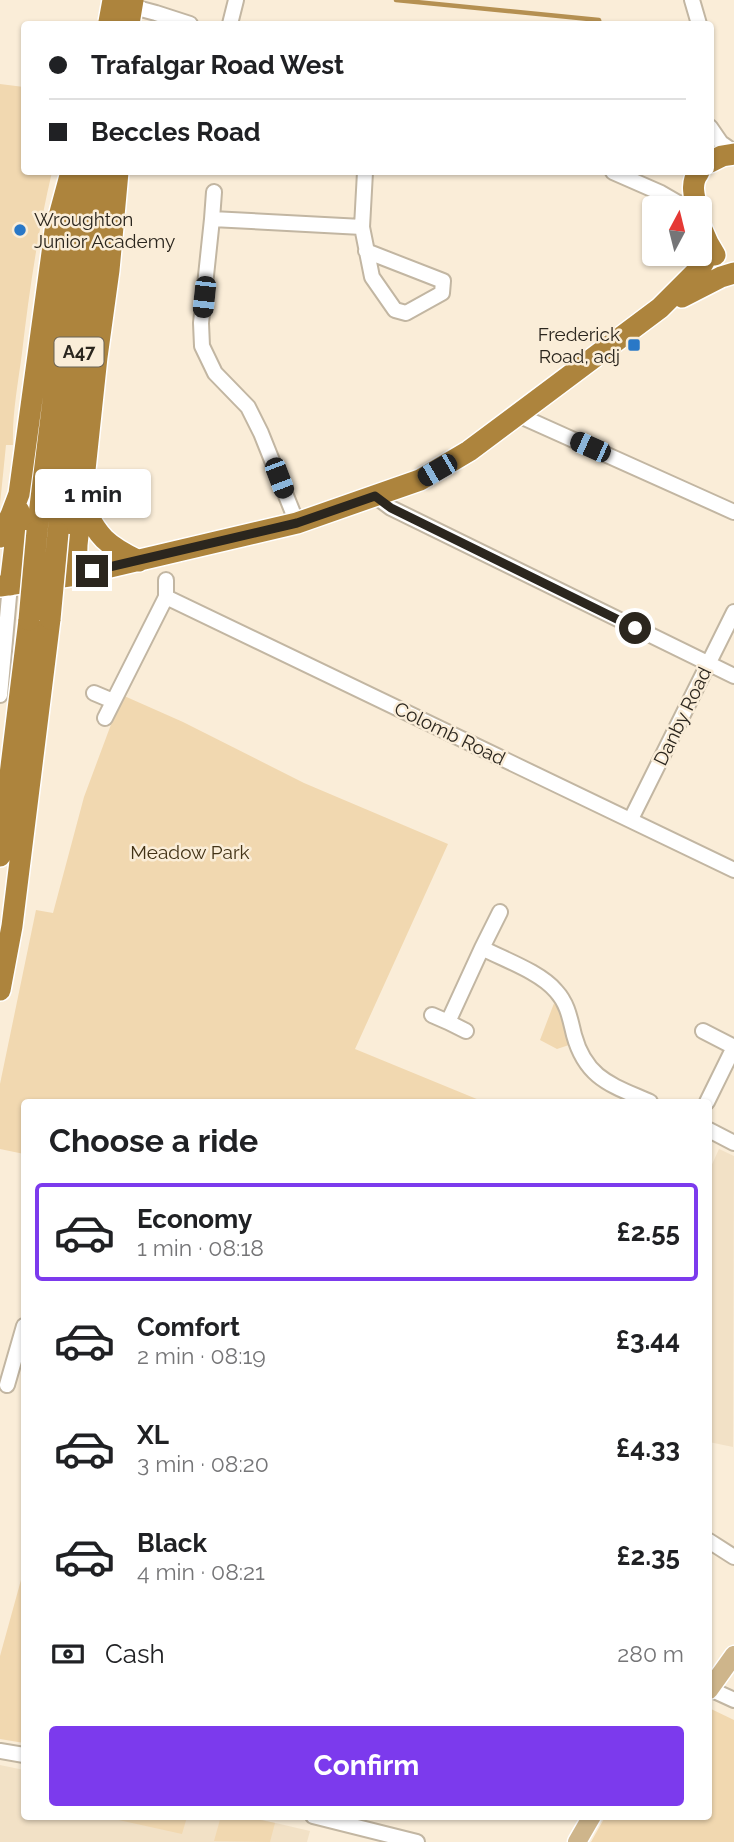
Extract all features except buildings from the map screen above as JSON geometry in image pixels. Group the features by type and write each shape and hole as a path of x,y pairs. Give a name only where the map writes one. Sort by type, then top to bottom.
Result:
{"highway":[{"path":"113,0 116,21"},
{"path":"118,21 133,0"},
{"path":"714,162 734,153"},
{"name":"A47","path":"5,586 20,516 19,495 55,231 70,175"},
{"name":"A47","path":"0,990 12,926 74,230 83,175"},
{"name":"A47","path":"48,532 104,175"},
{"name":"A47","path":"76,575 118,175"},
{"path":"694,196 698,175"},
{"path":"660,308 734,270 719,259 712,247"},
{"path":"5,586 76,575 297,523 420,480 469,451 660,308 702,266"},
{"name":"A47","path":"0,537 19,495"},
{"path":"82,504 93,527 104,540 116,550 139,561"},
{"name":"A47","path":"0,856 40,619"}],"main road":[{"path":"712,1685 734,1655"},
{"path":"577,1842 590,1820"}],"street":[{"path":"104,0 181,21"},
{"path":"231,21 236,0"},
{"path":"692,0 698,21"},
{"path":"714,133 721,143 734,153"},
{"path":"365,175 362,227 366,251 372,277 395,310 406,313 442,293 443,281 366,251"},
{"path":"621,175 668,196"},
{"path":"639,182 673,188 686,185 696,175"},
{"path":"214,192 201,323 202,346 215,373 248,407 297,523"},
{"path":"212,219 362,227"},
{"path":"518,415 734,512"},
{"path":"375,496 391,508 734,676"},
{"path":"105,718 166,597 166,580"},
{"path":"0,695 5,586"},
{"name":"Colomb Road","path":"166,597 734,870"},
{"name":"Danby Road","path":"631,819 734,612"},
{"path":"94,693 113,701"},
{"path":"448,1022 500,912"},
{"path":"482,948 544,979 567,1006 579,1052 588,1067 601,1079 644,1099"},
{"path":"432,1015 466,1031"},
{"path":"704,1031 734,1047 708,1099"},
{"path":"712,1132 734,1143"},
{"path":"2,1388 21,1334"},
{"path":"712,1543 734,1556"},
{"path":"712,1690 734,1700"},
{"path":"0,1751 21,1754"},
{"path":"327,1820 393,1839 417,1842"}],"shaded area":[{"path":"719,1149 734,1156 733,1447 712,1443 712,1164"},
{"path":"0,1765 21,1769 21,1820 262,1820 310,1831 307,1842 0,1842"}],"green space":[{"name":"Wroughton Junior Academy","path":"0,84 21,87 21,175 51,175 31,284 13,422 13,445 6,445 0,504"},
{"name":"Meadow Park","path":"122,695 183,722 304,783 448,844 355,1049 477,1099 21,1099 21,1153 0,1149 0,1084 36,910 53,913 84,797"},
{"path":"556,998 572,1044 557,1049 540,1040"},
{"path":"21,1580 21,1742 0,1739 0,1656"},
{"path":"712,1709 734,1720 734,1842 591,1842 603,1820 712,1820"},
{"path":"119,1820 186,1820 182,1834"},
{"path":"220,1820 260,1820 275,1823 270,1842 214,1841"}],"waterway":[{"path":"396,0 599,21"}],"place":[{"name":"Wroughton Junior Academy","path":"20,230"},
{"name":"Frederick Road, adj","path":"634,345"}],"route":[{"path":"92,571 297,523 375,496 391,508 635,628"}]}
